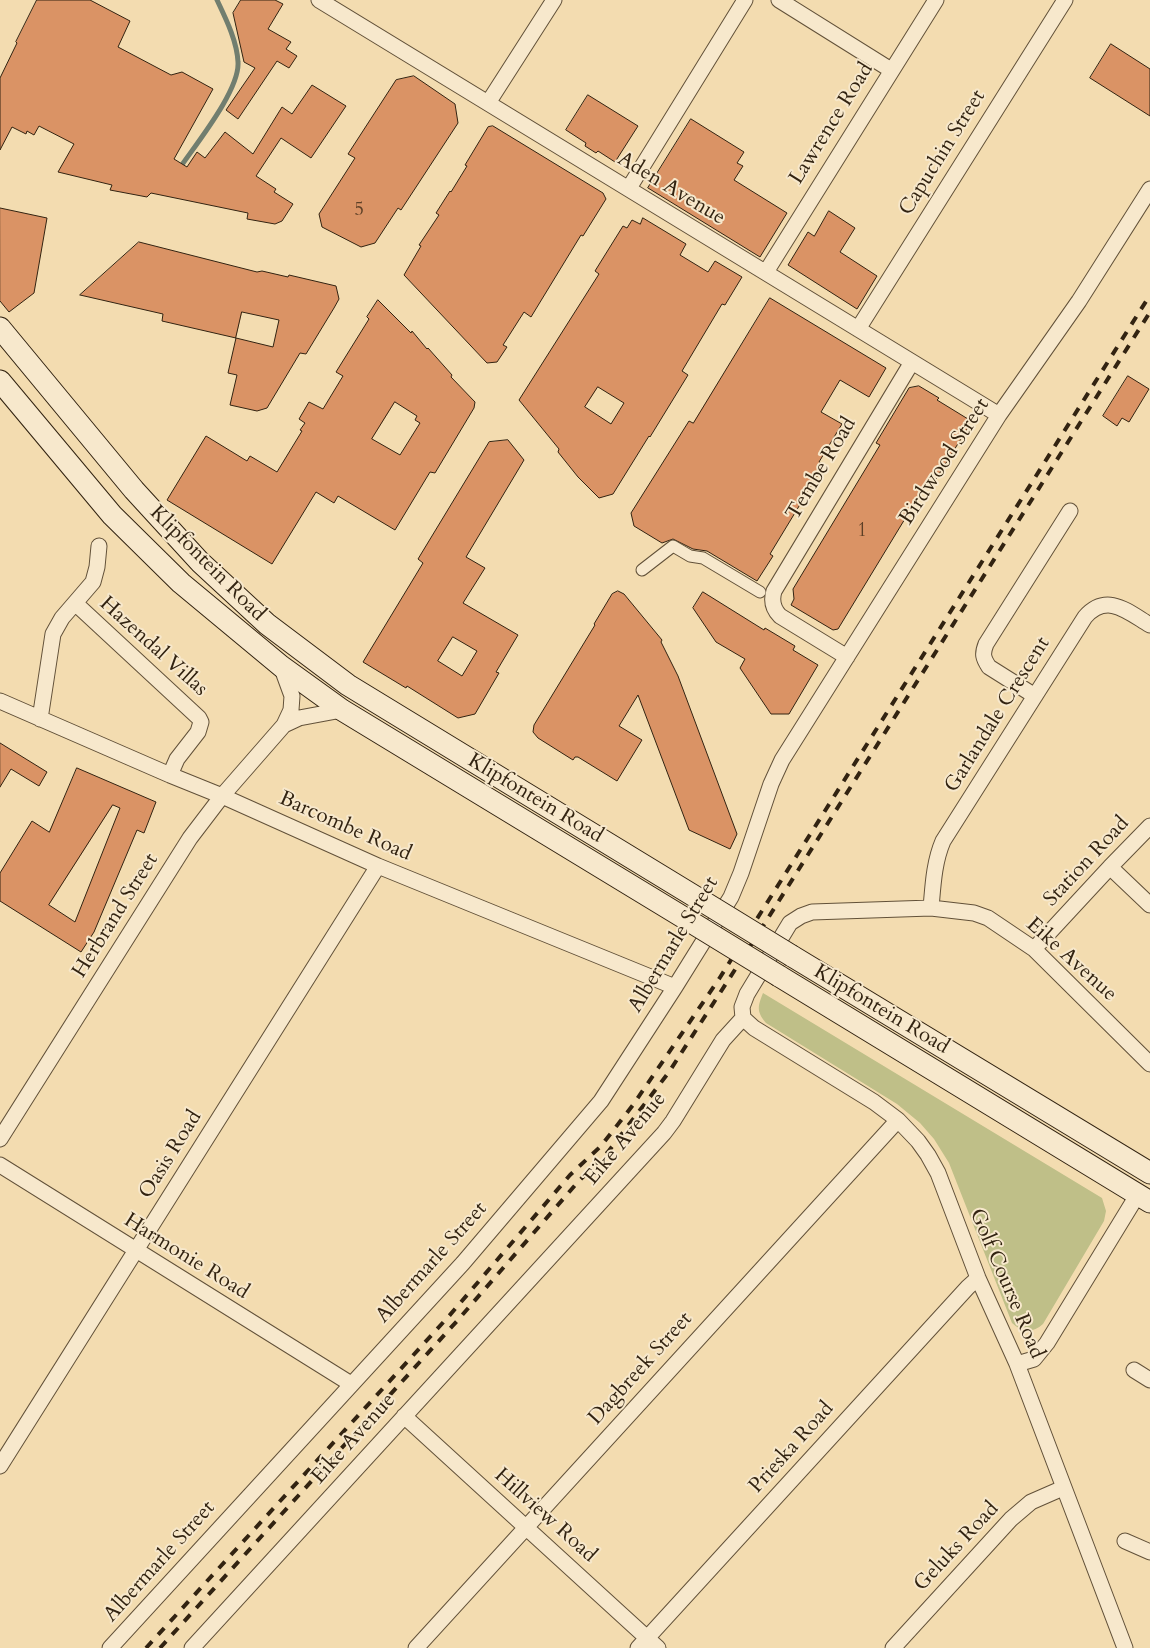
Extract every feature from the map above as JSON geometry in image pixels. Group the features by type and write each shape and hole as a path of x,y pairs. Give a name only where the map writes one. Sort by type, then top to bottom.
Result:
{"main road":[{"name":"Klipfontein Road","path":"0,328 134,490 200,562 267,624 348,685 1150,1173"},
{"name":"Klipfontein Road","path":"0,381 112,515 181,583 281,666 342,710 1144,1198"}],"street":[{"name":"Aden Avenue","path":"319,0 999,416"},
{"path":"488,103 554,0"},
{"path":"629,188 745,0"},
{"path":"779,0 891,70"},
{"name":"Lawrence Road","path":"766,272 936,0"},
{"name":"Capuchin Street","path":"858,328 1065,0"},
{"name":"Birdwood Street","path":"741,873 762,807 782,760 999,416 1079,301 1150,189"},
{"name":"Tembe Road","path":"766,596 774,591 912,362"},
{"path":"1034,696 989,667 984,660 983,652 986,644 1070,511"},
{"name":"Hazendal Villas","path":"40,719 53,634 62,618 93,582 96,576 99,546"},
{"path":"642,570 673,546 690,556 703,558 766,596 780,616 847,656"},
{"name":"Hazendal Villas","path":"75,604 199,718 201,722 200,729 185,747 170,775"},
{"name":"Garlandale Crescent","path":"931,908 937,853 943,841 1085,617 1096,607 1103,605 1116,606 1150,625"},
{"name":"Herbrand Street","path":"0,1139 181,852 222,796 284,725 291,710 292,696 281,666"},
{"name":"Barcombe Road","path":"0,702 222,796 378,866 675,987"},
{"name":"Herbrand Street","path":"284,725 299,718 342,710"},
{"name":"Station Road","path":"1034,949 1150,826"},
{"name":"Oasis Road","path":"0,1466 378,866"},
{"path":"1110,867 1150,905"},
{"name":"Albermarle Street","path":"110,1648 463,1263 590,1115 620,1074 675,987 730,897 741,873"},
{"name":"Eike Avenue","path":"192,1648 664,1133 723,1040 743,1018 742,1007 747,994 790,923 801,916 812,912 830,910 931,908 974,913 988,918 1034,949 1150,1064"},
{"name":"Golf Course Road","path":"743,1018 754,1028 859,1092 898,1120 918,1140 938,1173 978,1278 1017,1364 1125,1648"},
{"name":"Dagbreek Street","path":"416,1648 898,1120"},
{"name":"Harmonie Road","path":"0,1165 351,1384"},
{"path":"1017,1364 1034,1359 1047,1343 1144,1198"},
{"name":"Prieska Road","path":"648,1645 965,1290 978,1278"},
{"path":"1134,1370 1150,1380"},
{"name":"Hillview Road","path":"404,1416 526,1528 648,1645"},
{"name":"Geluks Road","path":"893,1648 1011,1519 1032,1502 1063,1488"},
{"path":"1125,1541 1150,1552"}],"green space":[{"path":"763,993 1102,1198 1106,1211 1104,1221 1043,1324 1028,1331 1020,1329 1012,1323 949,1163 934,1139 920,1123 897,1104 766,1023 759,1012"}],"building":[{"path":"37,0 90,0 130,21 118,47 171,75 182,72 213,89 174,159 187,167 197,152 205,158 225,132 253,154 282,107 292,114 312,85 346,106 311,158 281,138 256,176 276,189 274,192 293,204 282,221 275,224 247,219 248,213 151,193 147,197 110,190 112,185 58,172 74,144 39,126 34,135 27,131 26,134 12,127 0,150 0,78"},
{"path":"241,0 275,0 283,4 268,29 291,42 286,49 297,56 289,68 277,61 238,119 226,110 255,68 244,62 233,13"},
{"path":"1111,44 1150,69 1150,116 1090,78"},
{"path":"414,76 455,104 458,123 401,210 398,208 375,243 361,247 322,227 319,214 355,158 348,154 396,80"},
{"path":"588,95 638,126 615,162 598,151 596,153 585,146 586,143 566,130"},
{"path":"691,119 744,152 737,163 743,166 734,180 787,213 760,257 648,188"},
{"path":"493,126 603,193 606,199 583,236 581,235 531,317 524,312 503,345 507,347 497,362 487,363 404,275 421,246 419,245 439,215 436,213 467,166 465,165 488,127"},
{"path":"0,208 47,218 34,293 9,312 0,301"},
{"path":"829,211 855,228 840,252 877,276 857,309 788,265 808,232 814,236"},
{"path":"643,218 686,244 680,255 708,272 715,261 742,277 725,305 722,304 682,371 688,375 650,437 613,494 599,498 578,477 558,452 559,449 519,400 599,274 595,271 623,226 627,228 632,220 640,224","holes":["598,387 624,403 611,424 585,407"]},
{"path":"139,242 257,272 262,271 288,277 289,275 336,286 339,299 306,354 300,353 267,408 257,411 230,405 237,375 228,373 236,338 162,321 163,314 80,295","holes":["242,312 279,320 273,347 236,338"]},
{"path":"770,298 886,368 869,397 840,380 821,412 842,424 819,462 824,465 770,554 773,556 757,581 707,551 693,549 673,539 662,543 634,526 631,513 689,421 693,423"},
{"path":"378,300 411,333 412,331 475,402 474,408 435,473 430,472 395,530 338,496 334,503 316,492 272,564 167,500 206,436 247,461 250,456 277,472 302,431 300,430 305,423 299,419 309,402 323,409 343,376 336,372 369,319 367,317","holes":["395,402 417,416 415,420 420,423 400,455 372,439"]},
{"path":"1128,376 1149,389 1129,422 1122,418 1117,426 1103,416"},
{"path":"919,386 939,398 937,400 968,419 969,426 936,479 931,476 838,629 833,630 791,605 794,599 793,589 880,445 876,443 909,388"},
{"path":"508,440 524,460 466,557 485,568 463,603 518,635 496,672 499,673 475,714 458,718 407,686 406,688 363,662 423,563 418,559 489,442","holes":["453,637 477,651 462,676 438,661"]},
{"path":"618,591 624,594 662,640 661,642 678,676 737,834 730,849 689,830 638,695 619,726 642,740 617,781 578,757 575,757 573,760 538,738 533,732 534,725 612,594"},
{"path":"703,592 764,630 765,628 795,646 793,650 818,665 789,714 771,714 740,668 745,659 716,642 693,608"},
{"path":"0,743 47,772 39,786 11,769 0,787"},
{"path":"77,768 156,802 144,833 137,830 94,932 81,952 0,901 0,873 32,821 49,832","holes":["113,805 120,808 75,922 49,905"]}],"waterway":[{"path":"179,169 216,117 225,102 237,74 236,46 217,0"}],"railway":[{"path":"146,1648 449,1316 570,1175 601,1146 633,1105 719,979 1150,295"},
{"path":"160,1648 457,1321 577,1183 608,1152 669,1072 1150,312"}]}
